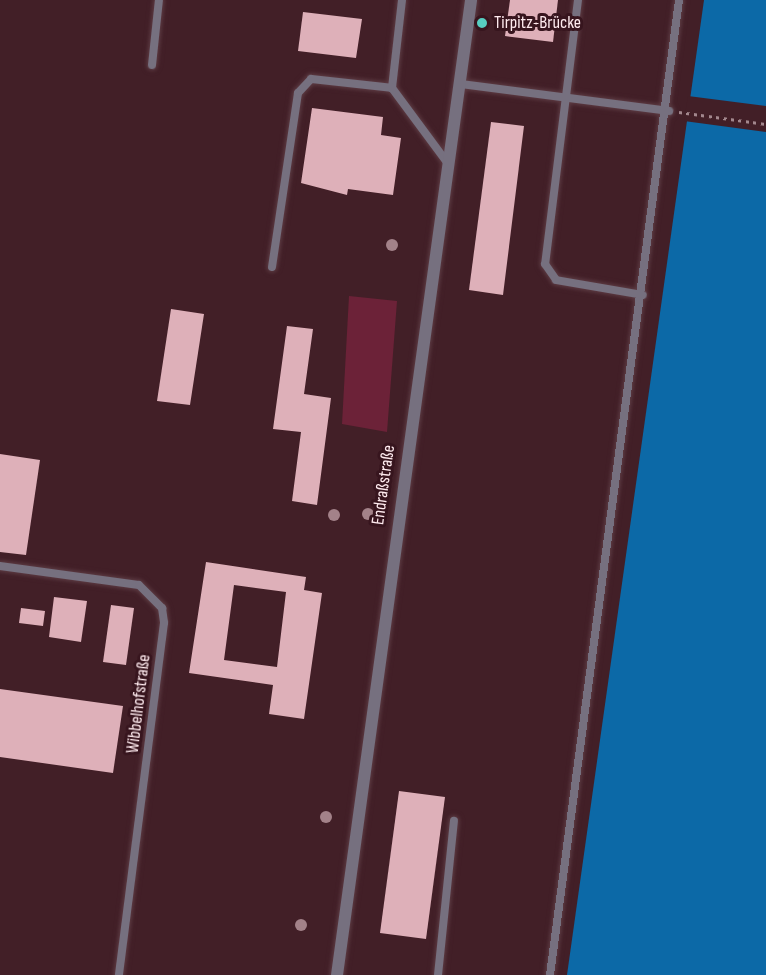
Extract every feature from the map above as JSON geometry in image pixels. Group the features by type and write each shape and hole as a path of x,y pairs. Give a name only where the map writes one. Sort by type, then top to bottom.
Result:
{"street":[{"name":"Endraßstraße","path":"337,975 471,0"}],"lane":[{"path":"152,65 159,0"},
{"path":"402,0 392,88 450,166"},
{"path":"578,0 546,264 556,280 643,295"},
{"path":"550,975 669,111 679,0"},
{"path":"272,267 298,93 311,79 392,88"},
{"path":"461,84 669,111"},
{"name":"Wibbelhofstraße","path":"0,566 139,585 162,608 164,623 119,975"},
{"path":"438,975 454,821"}],"path":[{"path":"669,111 766,124"}],"shaded area":[{"path":"349,296 397,301 387,432 342,424"}],"water":[{"path":"704,0 766,0 766,975 567,975"}],"pier":[{"path":"688,96 766,106 766,132 684,121"}],"building":[{"path":"510,0 558,0 553,42 505,36"},
{"path":"303,12 362,19 356,58 298,51"},
{"path":"312,108 383,117 381,135 401,138 393,195 348,189 347,195 301,183"},
{"path":"491,122 524,126 503,295 469,290"},
{"path":"171,309 204,314 190,405 157,401"},
{"path":"287,326 313,329 304,394 331,398 317,505 292,501 301,432 273,429"},
{"path":"0,454 40,460 26,555 0,552"},
{"path":"206,562 306,577 304,590 322,593 304,719 269,714 273,685 189,673","holes":["234,585 286,592 277,667 224,660"]},
{"path":"54,597 87,601 81,642 49,637"},
{"path":"111,605 134,608 126,665 103,662"},
{"path":"21,608 45,611 43,626 19,623"},
{"path":"0,689 123,706 113,773 0,757"},
{"path":"399,791 445,797 426,939 380,933"}],"place":[{"name":"Tirpitz-Brücke","path":"482,23"}]}
